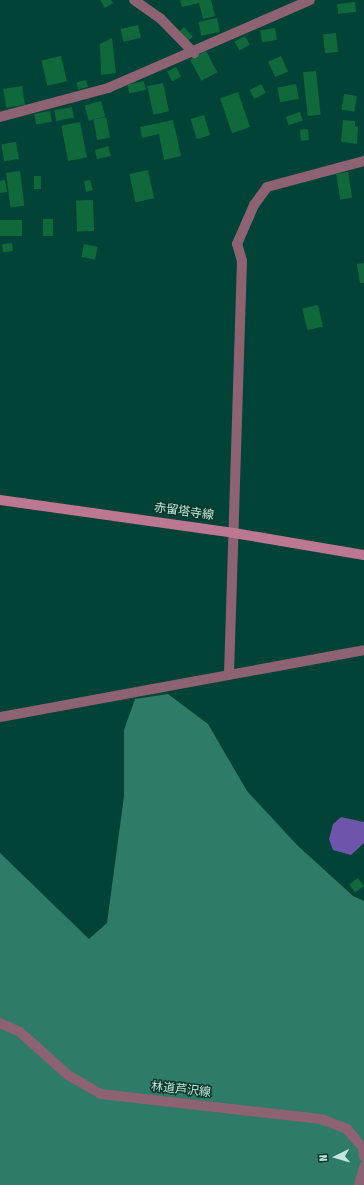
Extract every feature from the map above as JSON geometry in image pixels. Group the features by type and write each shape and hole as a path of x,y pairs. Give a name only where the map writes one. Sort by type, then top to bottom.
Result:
{"main road":[{"name":"赤留塔寺線","path":"0,500 234,533 364,555"}],"street":[{"path":"134,0 160,18 194,53"},
{"path":"0,117 108,88 194,53 310,0"},
{"path":"229,674 242,261 237,244 254,205 267,187 364,161"},
{"path":"0,716 364,650"},
{"name":"林道芦沢線","path":"0,1023 20,1032 68,1074 101,1094 321,1119 347,1129 363,1148 364,1157"},
{"path":"359,1185 364,1167"}],"green space":[{"path":"168,694 208,724 247,791 297,845 353,896 364,901 364,1185 0,1185 0,853 89,939 107,923 124,796 124,730 135,699"}],"shaded area":[{"path":"341,817 364,822 364,843 351,855 333,850 329,839 333,824"}],"building":[{"path":"100,0 111,0 113,3 105,8"},
{"path":"180,0 211,0 215,16 203,19 199,3 182,7"},
{"path":"355,2 356,12 338,14 337,4"},
{"path":"217,18 220,32 201,36 198,22"},
{"path":"138,25 141,38 123,42 120,29"},
{"path":"184,27 193,37 188,41 180,31"},
{"path":"275,28 277,40 262,42 260,30"},
{"path":"336,33 338,52 325,53 323,34"},
{"path":"245,36 250,45 239,51 235,42"},
{"path":"112,38 116,73 101,75 100,44"},
{"path":"206,51 217,72 201,81 190,59"},
{"path":"61,56 67,81 47,86 42,60"},
{"path":"281,56 288,72 275,77 268,62"},
{"path":"176,67 181,77 172,81 167,72"},
{"path":"316,71 321,115 308,116 303,72"},
{"path":"86,80 88,87 78,89 76,83"},
{"path":"144,81 146,90 129,94 127,85"},
{"path":"163,83 169,111 153,115 147,86"},
{"path":"261,84 266,93 254,99 250,90"},
{"path":"296,84 299,99 280,102 277,88"},
{"path":"22,86 25,105 6,108 3,89"},
{"path":"238,92 250,127 232,133 220,98"},
{"path":"344,94 357,96 354,112 341,110"},
{"path":"101,101 105,116 89,121 85,105"},
{"path":"72,107 74,118 56,121 54,110"},
{"path":"50,111 52,122 36,125 34,114"},
{"path":"300,112 303,121 289,125 286,117"},
{"path":"204,115 210,135 197,139 191,119"},
{"path":"106,117 110,138 97,140 93,119"},
{"path":"173,120 181,156 164,160 159,134 142,138 140,127"},
{"path":"343,120 355,121 355,126 358,127 357,144 341,142"},
{"path":"80,122 87,157 68,161 61,126"},
{"path":"308,129 309,140 301,141 300,130"},
{"path":"16,142 19,159 4,161 1,145"},
{"path":"108,146 111,156 97,159 95,150"},
{"path":"148,170 154,198 135,202 129,174"},
{"path":"20,171 24,206 10,207 6,173"},
{"path":"348,172 352,198 340,200 336,174"},
{"path":"34,176 41,176 41,189 34,189"},
{"path":"5,180 7,192 0,193 0,181"},
{"path":"90,180 93,190 86,192 84,181"},
{"path":"93,200 94,231 77,232 76,201"},
{"path":"43,219 53,219 53,236 43,236"},
{"path":"0,220 22,220 22,236 0,236"},
{"path":"12,243 13,251 3,252 2,244"},
{"path":"84,244 98,247 95,260 81,257"},
{"path":"364,263 364,283 360,283 357,264"},
{"path":"318,305 323,326 307,330 302,309"},
{"path":"358,878 364,886 355,893 349,885"}]}
